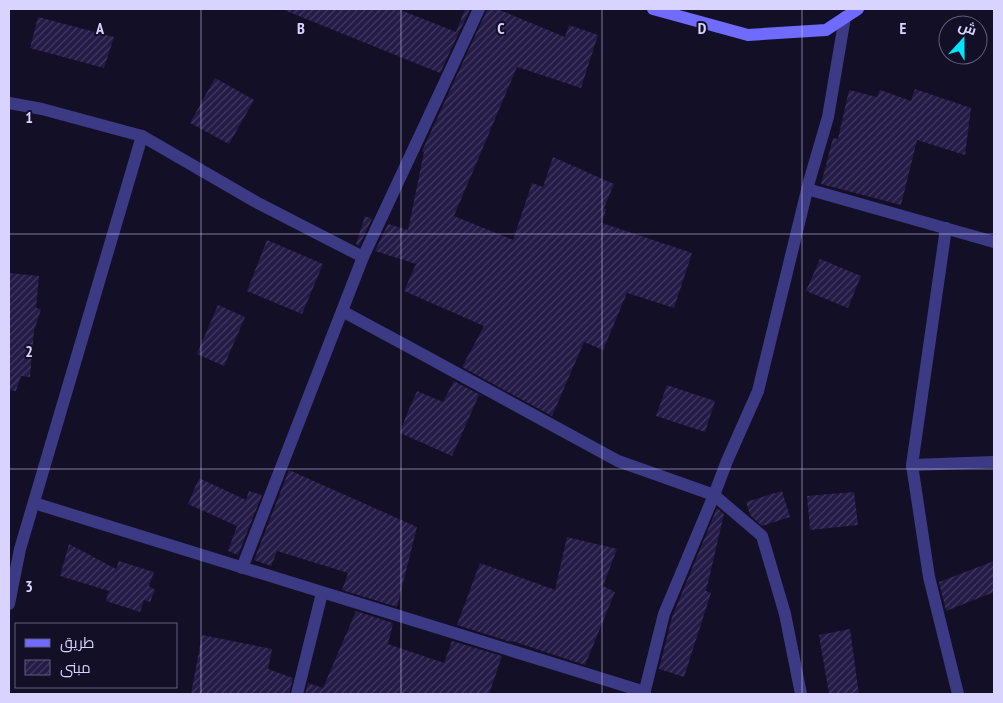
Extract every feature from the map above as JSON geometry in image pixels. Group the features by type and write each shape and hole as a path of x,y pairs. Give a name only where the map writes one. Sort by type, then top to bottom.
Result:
{"street":[{"path":"242,568 363,257 479,9"},
{"path":"657,9 748,35 826,30 858,9"},
{"path":"34,504 645,693 664,614 758,391 807,189 828,117 845,18"},
{"path":"9,103 42,109 142,136 256,202 363,257"},
{"path":"9,604 20,549 142,136"},
{"path":"807,189 994,242"},
{"path":"946,228 912,465 929,578 958,694"},
{"path":"342,311 618,461 714,496 762,536 785,614 801,694"},
{"path":"912,465 994,462"},
{"path":"297,694 322,592"}],"building":[{"path":"284,9 398,9 456,32 465,9 470,9 440,73"},
{"path":"487,9 497,9 565,37 569,25 598,35 581,88 517,67 454,216 513,240 532,183 543,187 553,157 614,184 604,208 606,209 602,223 692,253 674,308 627,293 603,350 584,342 552,416 462,367 484,326 404,291 416,264 375,251 388,224 408,230 424,152 422,151"},
{"path":"38,17 114,37 104,68 30,48"},
{"path":"215,78 254,100 229,144 190,123"},
{"path":"915,89 971,108 965,155 917,140 901,205 821,184 833,138 838,139 849,90 877,97 880,90 911,101"},
{"path":"365,216 372,219 359,246 356,244"},
{"path":"267,240 323,264 302,314 247,291"},
{"path":"820,259 861,276 848,308 806,291"},
{"path":"9,273 39,276 36,308 41,309 34,331 30,377 21,376 16,391 9,390"},
{"path":"218,305 245,317 224,366 197,354"},
{"path":"454,381 484,397 479,395 452,456 400,433 417,391 443,402"},
{"path":"667,385 715,401 705,432 656,416"},
{"path":"289,470 417,527 397,607 342,590 348,573 277,551 271,566 254,560"},
{"path":"199,478 246,500 249,491 262,495 238,555 228,551 237,526 188,504"},
{"path":"782,491 790,517 762,526 750,515 746,502"},
{"path":"854,492 858,525 810,530 807,496"},
{"path":"717,508 724,514 706,591 711,593 684,677 659,669 672,617"},
{"path":"567,537 617,549 603,586 615,592 585,665 457,625 480,563 555,590"},
{"path":"69,544 116,569 119,561 154,572 149,586 155,590 150,602 144,600 140,612 106,601 109,591 60,576"},
{"path":"994,561 994,592 946,611 939,582"},
{"path":"356,611 393,623 388,644 444,663 452,641 502,656 489,694 305,694 308,683 323,688"},
{"path":"850,629 859,694 829,694 819,635"},
{"path":"202,635 272,649 268,669 293,678 289,694 191,694"}]}
